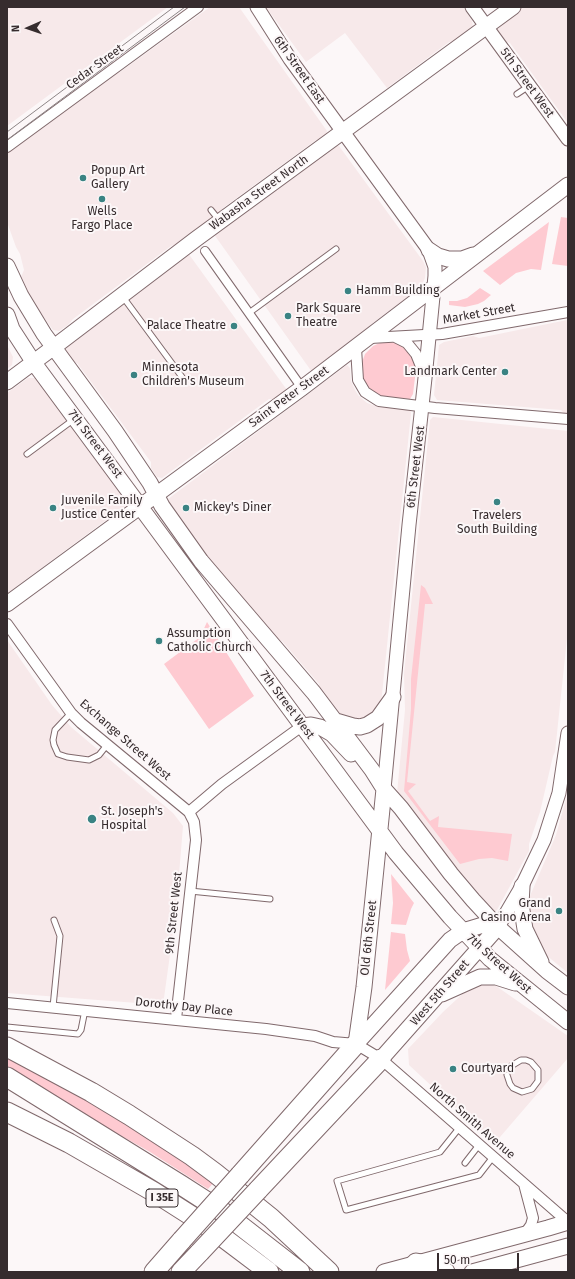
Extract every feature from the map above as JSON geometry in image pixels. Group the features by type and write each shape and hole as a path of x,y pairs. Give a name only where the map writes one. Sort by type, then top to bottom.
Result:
{"highway":[{"path":"154,1272 356,1044"},
{"path":"7,1047 97,1095 215,1172 271,1218 329,1272"},
{"path":"181,1272 382,1059"},
{"path":"7,1078 99,1135"},
{"name":"I 35E","path":"7,1088 99,1135 181,1185 222,1212 300,1272"},
{"name":"I 35E","path":"7,1112 50,1132 128,1176 196,1218 269,1272"},
{"path":"7,1118 50,1132"},
{"path":"416,1263 433,1266 445,1272"}],"main road":[{"name":"Wabasha Street North","path":"7,382 121,296 215,216 343,132 514,7"},
{"name":"Saint Peter Street","path":"7,604 370,338 568,185"},
{"path":"429,250 438,256 448,259 462,259 480,252"},
{"name":"7th Street West","path":"7,266 32,315 146,476 188,545 314,693 372,770 384,789 401,808 451,874 498,927 546,971 568,987"},
{"name":"7th Street West","path":"7,315 12,329 34,363 188,573 414,875 463,931 490,959 568,1022"},
{"path":"336,721 360,727 367,725 378,718 393,697"},
{"path":"302,726 311,725 320,727 332,734 347,751 372,770"},
{"name":"6th Street West","path":"380,831 384,789"},
{"name":"Old 6th Street","path":"356,1044 364,987 380,831"},
{"path":"522,886 522,904 525,929 546,971"},
{"path":"356,1044 450,940 463,931 483,925 498,927"},
{"name":"West 5th Street","path":"382,1059 498,927"},
{"path":"439,995 480,977 496,977 523,986"},
{"path":"384,1272 568,1222"},
{"path":"472,1272 568,1246"}],"street":[{"name":"Cedar Street","path":"7,147 198,7"},
{"name":"6th Street East","path":"257,7 290,59 343,132"},
{"name":"5th Street West","path":"472,7 568,139"},
{"name":"6th Street West","path":"343,132 429,250 435,267 423,406 409,525 384,789"},
{"path":"205,251 302,388"},
{"name":"Market Street","path":"370,338 444,334 568,312"},
{"path":"395,337 407,343 416,354 425,378"},
{"path":"356,348 356,376 362,388 369,395 383,402 435,408 568,419"},
{"name":"Exchange Street West","path":"7,624 71,713 80,723 189,812"},
{"path":"189,812 222,784 302,726"},
{"path":"498,927 522,886 544,840 563,773 568,733"},
{"name":"9th Street West","path":"176,1019 196,840 194,822 189,812"},
{"name":"Dorothy Day Place","path":"7,1003 266,1029 315,1036 333,1042 356,1044"},
{"name":"North Smith Avenue","path":"356,1044 382,1059 568,1222"},
{"path":"524,1184 533,1218 531,1225 524,1235"}],"lane":[{"path":"517,94 530,86"},
{"path":"249,313 336,249"},
{"path":"121,296 182,377"},
{"path":"27,454 75,418"},
{"path":"71,713 57,726 53,735 54,745 58,754 67,758 88,760 99,755 107,745"},
{"path":"190,891 270,899"},
{"path":"52,1007 60,936 54,920"},
{"path":"7,1027 78,1034 81,1030 85,1010"},
{"path":"507,1075 513,1088 522,1092 532,1089 538,1081 538,1070 531,1062 521,1060 511,1066"},
{"path":"460,1128 440,1152 338,1181 346,1210 479,1174 494,1157"},
{"path":"465,1163 479,1145"}],"shaded area":[{"path":"7,7 168,7 7,126"},
{"path":"210,7 239,7 327,131 326,136 322,139 316,140 223,208 221,214 180,244 171,246 73,319 68,325 59,331 53,330 32,301 21,277 24,270 20,254 7,222 7,153 107,76 120,72"},
{"path":"266,7 463,7 472,21 473,27 455,41 449,42 387,88 345,33 306,62"},
{"path":"521,7 568,7 568,123 510,43 504,41 497,30 497,25"},
{"path":"332,146 339,146 426,267 425,278 421,287 370,325 369,329 312,372 213,233"},
{"path":"561,217 568,218 568,266 552,264"},
{"path":"549,222 541,270 531,269 516,273 500,285 483,271"},
{"path":"188,253 287,390 275,399 269,399 162,478 157,477 151,468 151,462 77,363 73,362 63,348"},
{"path":"480,288 491,295 484,301 465,307 449,305 449,301 457,301 467,298"},
{"name":"Landmark Center","path":"568,319 568,413 564,413 561,410 437,400 434,395 439,345 444,342 473,336 479,338"},
{"path":"382,342 398,343 406,348 411,354 416,365 416,369 413,394 410,399 384,397 376,394 369,389 362,378 361,365 365,354 373,346"},
{"path":"7,345 13,357 12,365 7,369"},
{"path":"347,365 350,368 351,381 355,390 367,403 379,407 410,410 411,413 381,704 376,712 363,721 340,716 319,691 319,684 282,641 275,640 204,557 169,506 168,499"},
{"name":"Juvenile Family Justice Center","path":"28,378 37,378 126,499 125,506 9,592 7,597 7,393"},
{"path":"433,417 568,431 568,629 555,752 540,812 529,844 529,851 497,910 494,912 455,871 397,793 405,710 404,674 430,420"},
{"path":"421,585 425,588 433,604 425,604 407,782 416,784 408,791 430,821 439,816 438,827 512,834 508,861 492,858 479,859 460,864 404,791 411,709 411,679"},
{"path":"207,622 254,696 209,729 164,664 200,637"},
{"name":"St. Joseph's Hospital","path":"7,640 52,705 71,727 173,813 183,826 176,911 163,1005 7,993"},
{"path":"568,792 568,973 546,955 533,937 527,903 556,835"},
{"path":"391,874 414,903 406,925 391,924 393,903"},
{"path":"391,932 405,934 410,961 385,990"},
{"path":"484,983 496,986 568,1036 568,1058 494,1144 409,1065 408,1049 443,1012 471,986"},
{"path":"7,1054 87,1097 215,1181 208,1189 150,1152 7,1071"}],"tram line":[{"path":"7,132 174,7"},
{"path":"7,140 185,7"}],"place":[{"name":"Popup Art Gallery","path":"83,178"},
{"name":"Wells Fargo Place","path":"102,199"},
{"name":"Hamm Building","path":"348,291"},
{"name":"Park Square Theatre","path":"288,316"},
{"name":"Palace Theatre","path":"234,326"},
{"name":"Landmark Center","path":"505,372"},
{"name":"Minnesota Children's Museum","path":"134,375"},
{"name":"Travelers South Building","path":"497,502"},
{"name":"Juvenile Family Justice Center","path":"53,508"},
{"name":"Mickey's Diner","path":"186,508"},
{"name":"Assumption Catholic Church","path":"159,641"},
{"name":"St. Joseph's Hospital","path":"92,819"},
{"name":"Grand Casino Arena","path":"559,911"},
{"name":"Courtyard","path":"453,1069"}]}
